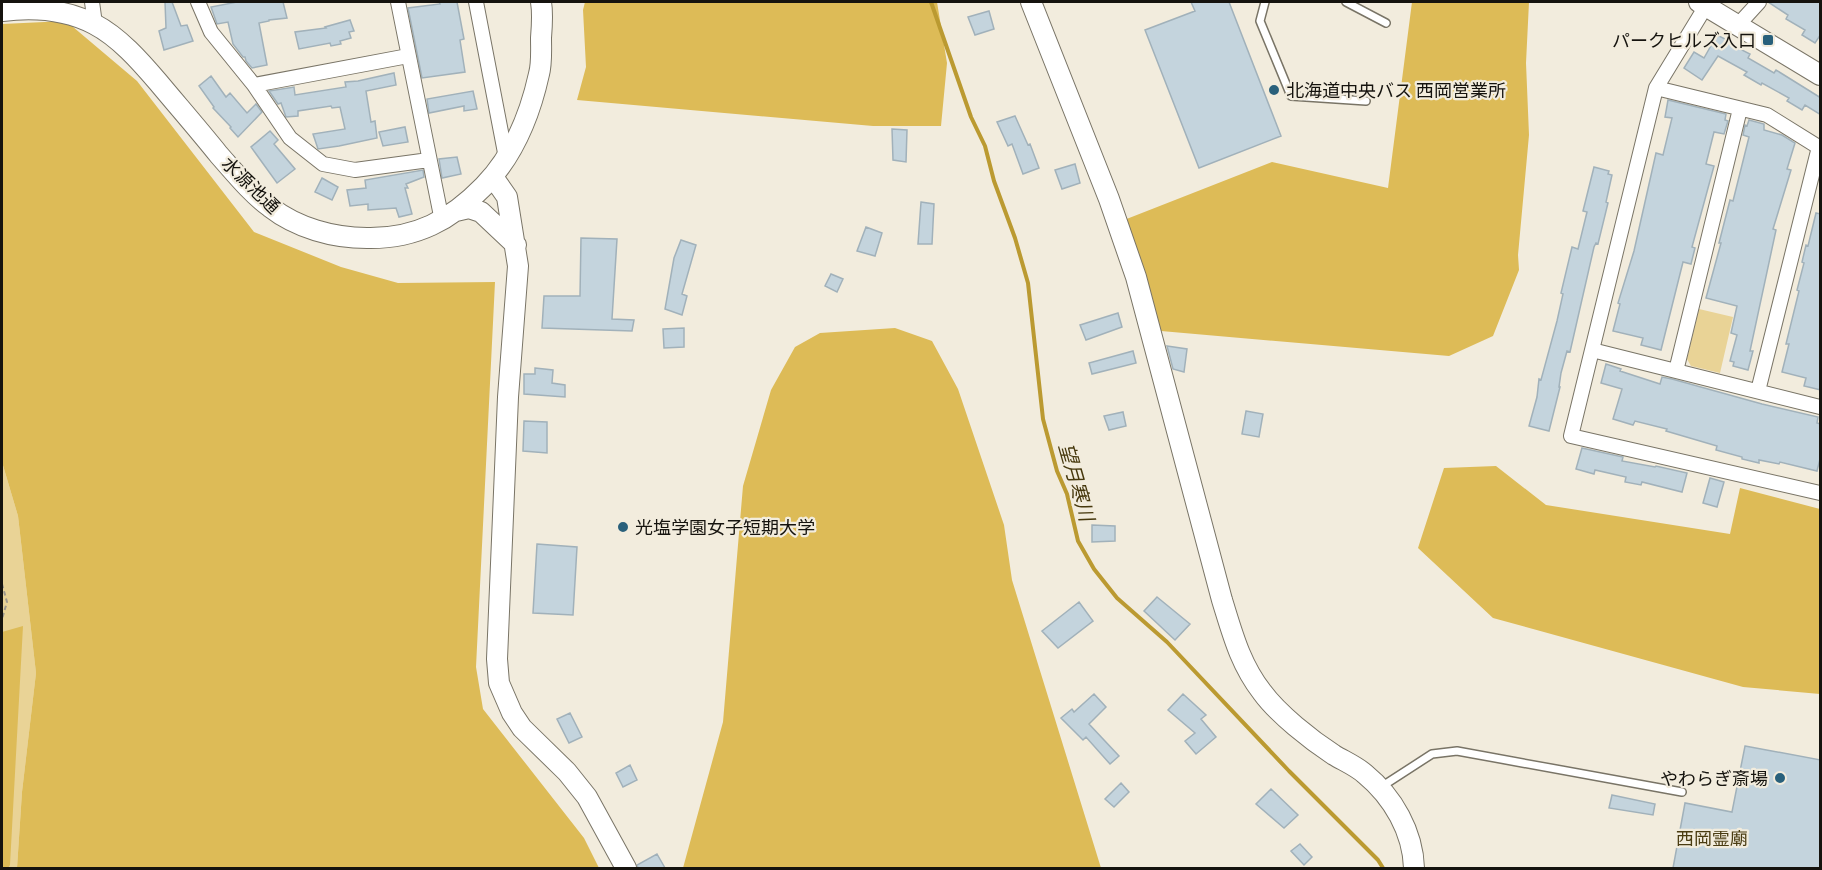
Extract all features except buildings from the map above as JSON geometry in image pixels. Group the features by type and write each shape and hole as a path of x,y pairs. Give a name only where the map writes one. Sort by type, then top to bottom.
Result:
{"street":[{"path":"92,2 95,24"},
{"path":"198,2 211,32 254,85 290,138 323,164 355,170 429,160"},
{"path":"398,2 429,160 449,216 469,208 481,212 516,245"},
{"path":"476,2 506,159"},
{"name":"水源池通","path":"2,10 46,9 71,14 95,24 122,44 147,69 247,186 269,207 287,219 308,228 333,235 363,238 396,236 427,229 449,216 493,177 506,159 524,125 540,72 541,2"},
{"path":"1031,2 1109,199 1136,277 1222,600 1234,641 1244,664 1262,692 1282,714 1332,753 1365,773 1393,804 1405,826 1414,862"},
{"path":"1738,25 1759,2"},
{"path":"1821,75 1702,4 1656,88 1571,436 1821,493"},
{"path":"254,85 408,56"},
{"path":"1656,88 1767,115 1820,148 1758,391"},
{"path":"1676,371 1740,109"},
{"path":"493,177 507,197 518,266 508,409 497,659 499,684 512,713 522,728 567,772 587,797 626,868"},
{"path":"1592,350 1821,407"}],"lane":[{"path":"1265,2 1260,21 1292,96 1366,101"},
{"path":"1346,2 1386,23"},
{"path":"1379,788 1432,754 1457,751 1682,792"}],"path":[{"path":"2,584 7,602 2,619"}],"shaded area":[{"path":"585,2 937,2 947,63 941,126 873,126 577,100 586,67 583,10"},
{"path":"1412,2 1529,2 1526,63 1529,135 1518,255 1519,270 1493,336 1449,356 1161,331 1124,220 1272,162 1388,188"},
{"path":"66,21 137,81 254,232 341,267 398,283 495,282 476,667 483,709 584,838 599,868 17,868 22,792 36,673 18,516 2,462 2,24"},
{"path":"1699,309 1733,317 1720,373 1691,366 1687,359"},
{"path":"895,328 932,341 958,389 1004,525 1012,580 1101,868 683,868 723,722 743,486 771,390 795,347 820,333"},
{"path":"2,462 18,516 36,673 22,792 17,868 2,868"},
{"path":"1496,466 1546,505 1730,534 1740,488 1820,509 1820,694 1743,687 1493,618 1418,548 1444,468"},
{"path":"23,626 10,865 8,868 2,868 2,632"}],"waterway":[{"name":"望月寒川","path":"931,2 971,117 985,146 994,181 1015,238 1028,283 1043,419 1057,471 1067,494 1078,541 1094,569 1117,598 1167,642 1289,771 1378,860 1383,868"}],"place":[{"name":"パークヒルズ入口","path":"1768,40"},
{"name":"北海道中央バス 西岡営業所","path":"1274,90"},
{"name":"光塩学園女子短期大学","path":"623,527"},
{"name":"やわらぎ斎場","path":"1780,778"}],"park label":[{"name":"西岡霊廟","path":"1712,838"}]}
